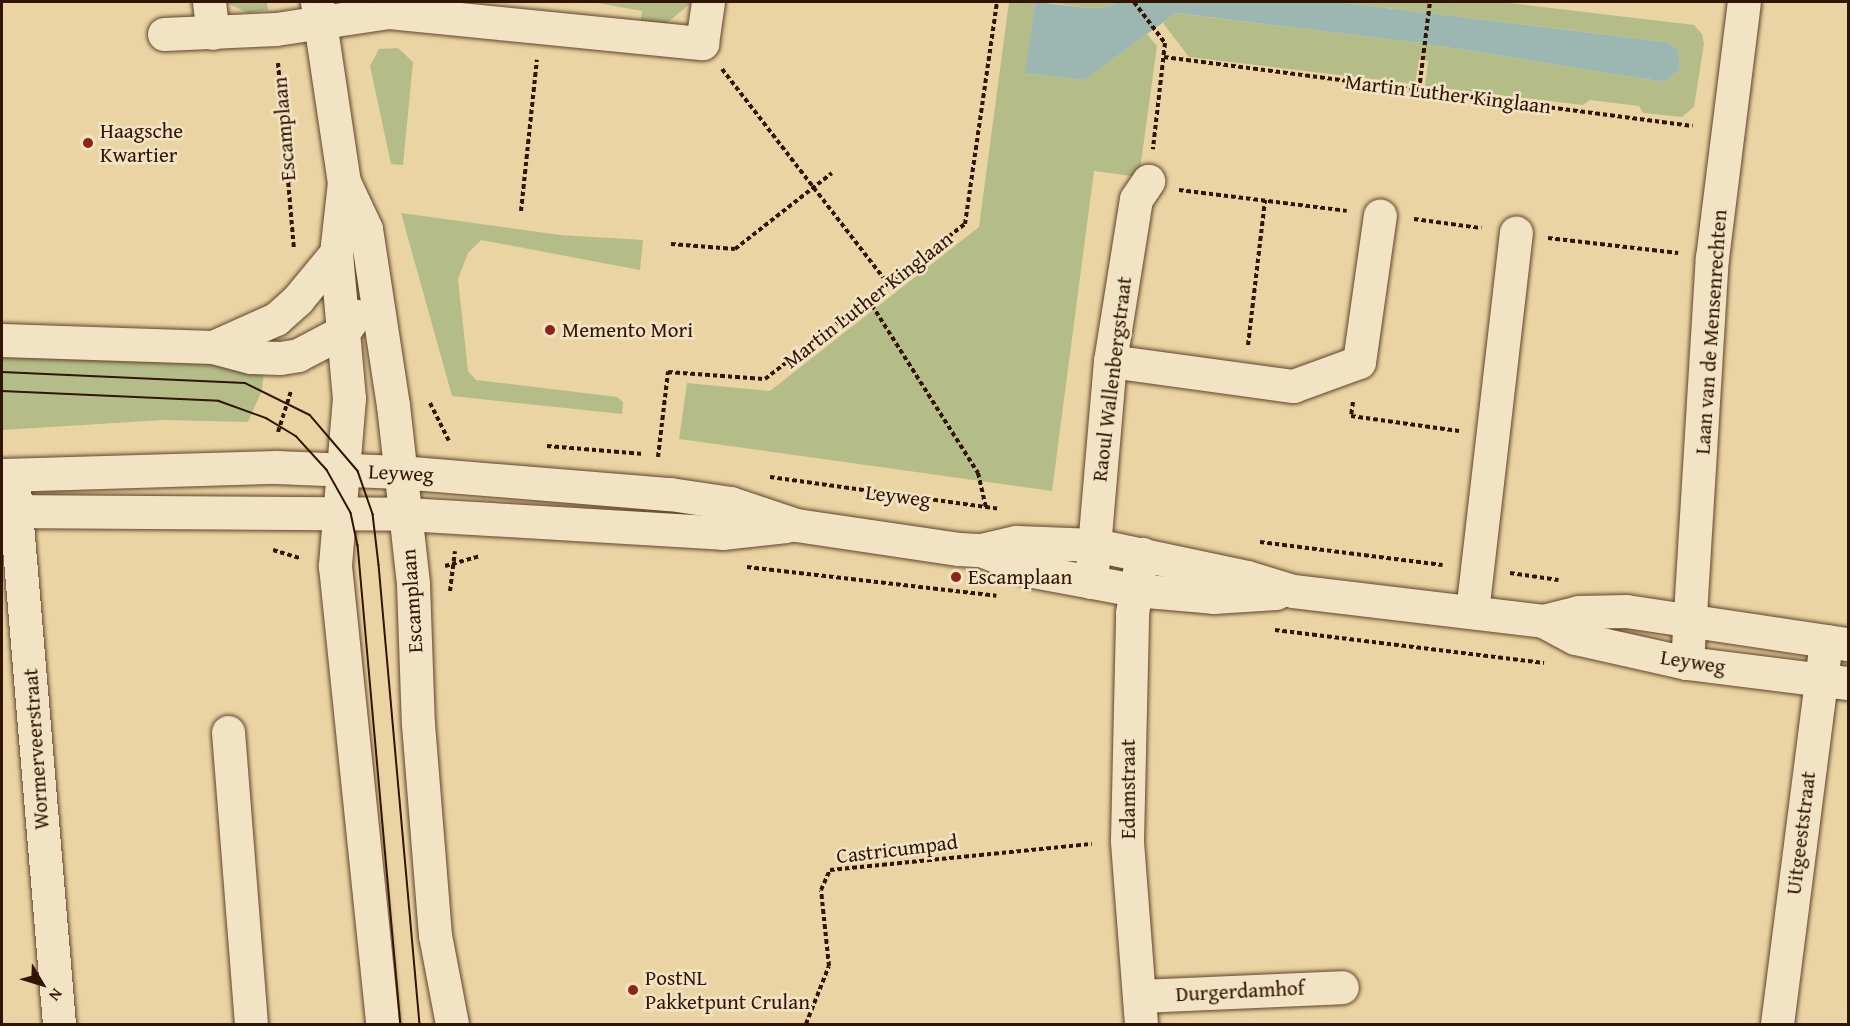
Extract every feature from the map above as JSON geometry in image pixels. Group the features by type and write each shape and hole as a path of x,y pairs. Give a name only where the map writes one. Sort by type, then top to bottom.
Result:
{"street":[{"path":"164,34 211,17 276,29 318,12 389,12 702,43 708,2"},
{"name":"Laan van de Mensenrechten","path":"1686,663 1712,258 1731,131 1744,2"},
{"name":"Escamplaan","path":"318,12 345,182 366,229 377,289 416,611 418,724 435,935 452,1024"},
{"name":"Raoul Wallenbergstraat","path":"1091,582 1110,361 1136,199 1148,181"},
{"name":"Escamplaan","path":"345,182 336,253 349,398 336,574 382,1024"},
{"path":"1110,361 1293,386 1359,362 1380,215"},
{"path":"1472,612 1516,233"},
{"path":"213,347 276,319 298,299 336,253"},
{"path":"2,340 213,347 251,357 298,355 344,331 377,289"},
{"name":"Leyweg","path":"7,475 276,467 400,472 670,494 730,503 796,525 981,550 1033,571 1135,590 1213,597 1293,591"},
{"name":"Wormerveerstraat","path":"7,475 59,1024"},
{"name":"Leyweg","path":"9,511 277,511 406,514 722,534 796,525"},
{"name":"Leyweg","path":"981,550 1017,543 1095,545 1142,554 1293,591 1543,621 1575,638 1686,663 1834,682"},
{"name":"Edamstraat","path":"1140,1010 1127,840 1135,590 1142,554"},
{"name":"Leyweg","path":"1543,621 1578,612 1626,611 1690,624 1837,643"},
{"name":"Uitgeeststraat","path":"1777,1024 1834,682 1837,643"},
{"path":"228,732 251,1024"},
{"name":"Durgerdamhof","path":"1140,1010 1342,987"}],"path":[{"name":"Martin Luther Kinglaan","path":"658,457 668,372 765,379 965,224 996,2"},
{"path":"1134,2 1163,40 1164,57 1148,181 1167,188 1712,258"},
{"path":"1419,90 1430,2"},
{"path":"521,211 541,27"},
{"name":"Escamplaan","path":"276,29 298,299"},
{"path":"702,43 888,284"},
{"name":"Martin Luther Kinglaan","path":"1164,57 1731,131"},
{"path":"671,244 735,249 832,173"},
{"path":"1244,378 1265,200"},
{"path":"868,299 978,473 986,507"},
{"path":"276,467 276,436 298,355"},
{"path":"1359,362 1351,417 1493,436"},
{"name":"Leyweg","path":"449,440 458,441"},
{"path":"536,446 670,459"},
{"name":"Leyweg","path":"763,476 1007,510"},
{"path":"276,550 277,511"},
{"name":"Castricumpad","path":"806,1024 829,966 821,890 830,870 1127,840"}],"green space":[{"path":"225,2 267,2 268,10 248,13"},
{"path":"592,2 692,2 661,28 640,25 642,11"},
{"path":"1009,2 1035,2 1026,73 1084,80 1147,34 1157,46 1139,177 1094,171 1052,491 679,439 687,383 770,391 979,227"},
{"path":"1046,2 1118,2 1108,7 1090,8"},
{"path":"1337,2 1502,2 1694,25 1702,34 1704,44 1694,107 1682,117 1643,113 1639,106 1590,100 1583,105 1425,86 1428,61 1419,59 1415,84 1189,57 1163,23 1175,13 1421,43 1665,82 1680,69 1678,49 1666,42"},
{"path":"398,48 413,62 403,165 391,164 370,66 379,49"},
{"path":"401,213 560,235 643,240 640,270 481,240 468,253 458,279 468,371 476,380 617,397 623,402 622,414 452,396"},
{"path":"2,356 177,360 264,369 262,390 248,422 163,420 2,430"}],"water":[{"path":"1035,2 1090,8 1108,7 1118,2 1337,2 1666,42 1678,49 1680,69 1665,82 1421,43 1176,13 1084,80 1025,73"}],"tram line":[{"path":"2,372 245,383 310,415 358,471 373,514 379,565 420,1024"},
{"path":"2,391 219,401 266,418 296,436 327,470 351,513 358,545 401,1024"}],"place":[{"name":"Haagsche Kwartier","path":"88,143"},
{"name":"Memento Mori","path":"550,330"},
{"name":"Escamplaan","path":"956,577"},
{"name":"PostNL Pakketpunt Crulan","path":"633,990"}]}
